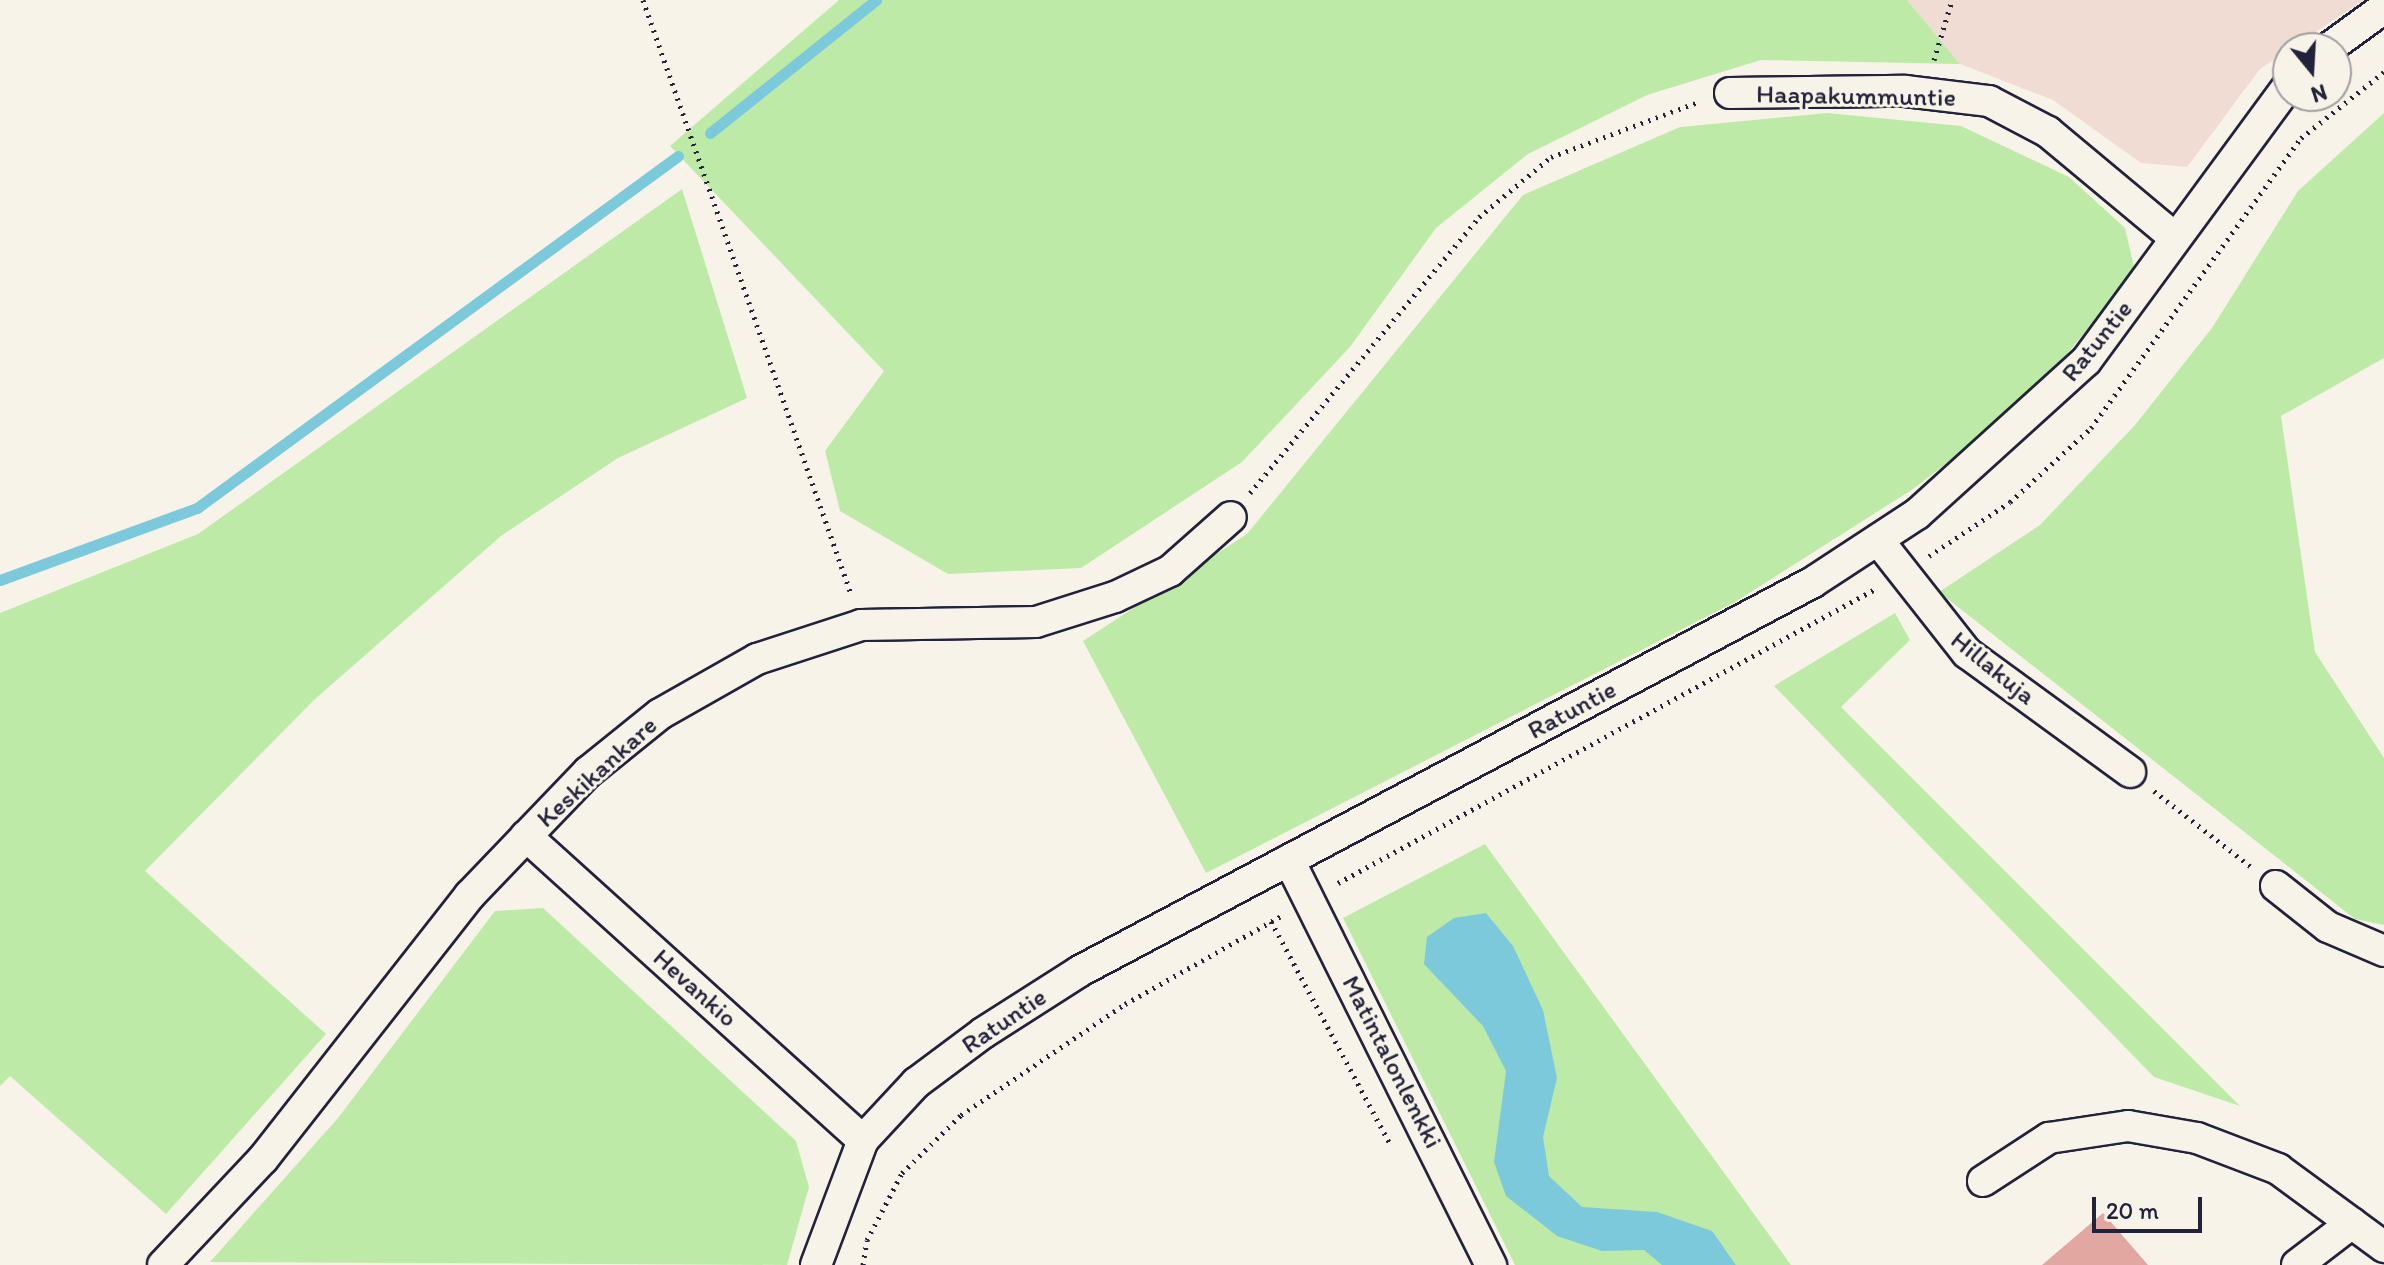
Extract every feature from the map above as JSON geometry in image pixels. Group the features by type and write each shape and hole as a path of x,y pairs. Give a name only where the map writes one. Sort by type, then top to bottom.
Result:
{"street":[{"path":"2351,32 2384,8"},
{"name":"Haapakummuntie","path":"1730,93 1924,93 1989,101 2048,132 2175,238"},
{"name":"Ratuntie","path":"816,1265 863,1140 916,1083 983,1033 1080,971 1813,582 1878,540 2006,441 2086,361 2272,108"},
{"name":"Keskikankare","path":"163,1265 263,1159 470,895 526,836 660,714 757,659 861,625 1036,622 1170,571 1231,517"},
{"name":"Hillakuja","path":"1878,540 1967,653 2130,772"},
{"name":"Hevankio","path":"526,836 863,1140"},
{"name":"Matintalonlenkki","path":"1289,860 1491,1265"},
{"path":"2276,886 2328,927 2384,951"},
{"path":"1983,1181 2049,1138 2128,1126 2197,1138 2278,1169 2374,1232"},
{"path":"2297,1265 2374,1232"}],"path":[{"path":"643,0 861,625"},
{"path":"1924,93 1952,0"},
{"path":"1231,517 1479,217 1551,157 1644,116 1730,93"},
{"path":"2130,772 2276,886"},
{"path":"1271,921 1394,1152"}],"shaded area":[{"path":"1907,0 2364,0 2316,32 2272,32 2272,61 2260,69 2187,167 2141,163 2053,100 1960,64"}],"green space":[{"path":"839,0 1907,0 1960,64 1761,60 1647,95 1528,154 1436,228 1350,347 1242,462 1081,568 948,574 840,511 825,451 884,371 670,146"},
{"path":"1827,113 1961,126 2069,177 2125,228 2135,271 2031,398 1913,489 1735,602 1206,873 1083,641 1247,534 1523,195 1680,127"},
{"path":"2384,113 2384,358 2281,416 2315,652 2384,758 2384,925 2355,919 1939,592 2040,525 2135,425 2212,328 2298,191"},
{"path":"682,189 747,398 618,458 501,536 314,700 145,871 326,1034 166,1214 10,1076 0,1086 0,613 198,534"},
{"path":"1895,613 1910,640 1841,707 2240,1106 2154,1077 1774,686"},
{"path":"1485,844 1791,1265 1515,1265 1343,918"},
{"path":"543,908 796,1141 809,1187 787,1265 210,1262 338,1118 495,911"}],"water":[{"path":"1486,913 1513,946 1543,1010 1557,1078 1543,1137 1549,1176 1582,1207 1657,1212 1712,1231 1736,1265 1662,1265 1644,1250 1602,1251 1557,1236 1506,1196 1494,1162 1506,1071 1483,1026 1424,964 1427,937 1454,918"}],"building":[{"path":"2103,1213 2148,1265 2042,1265"}],"waterway":[{"path":"710,133 876,0"},
{"path":"0,580 197,508 678,156"}]}
